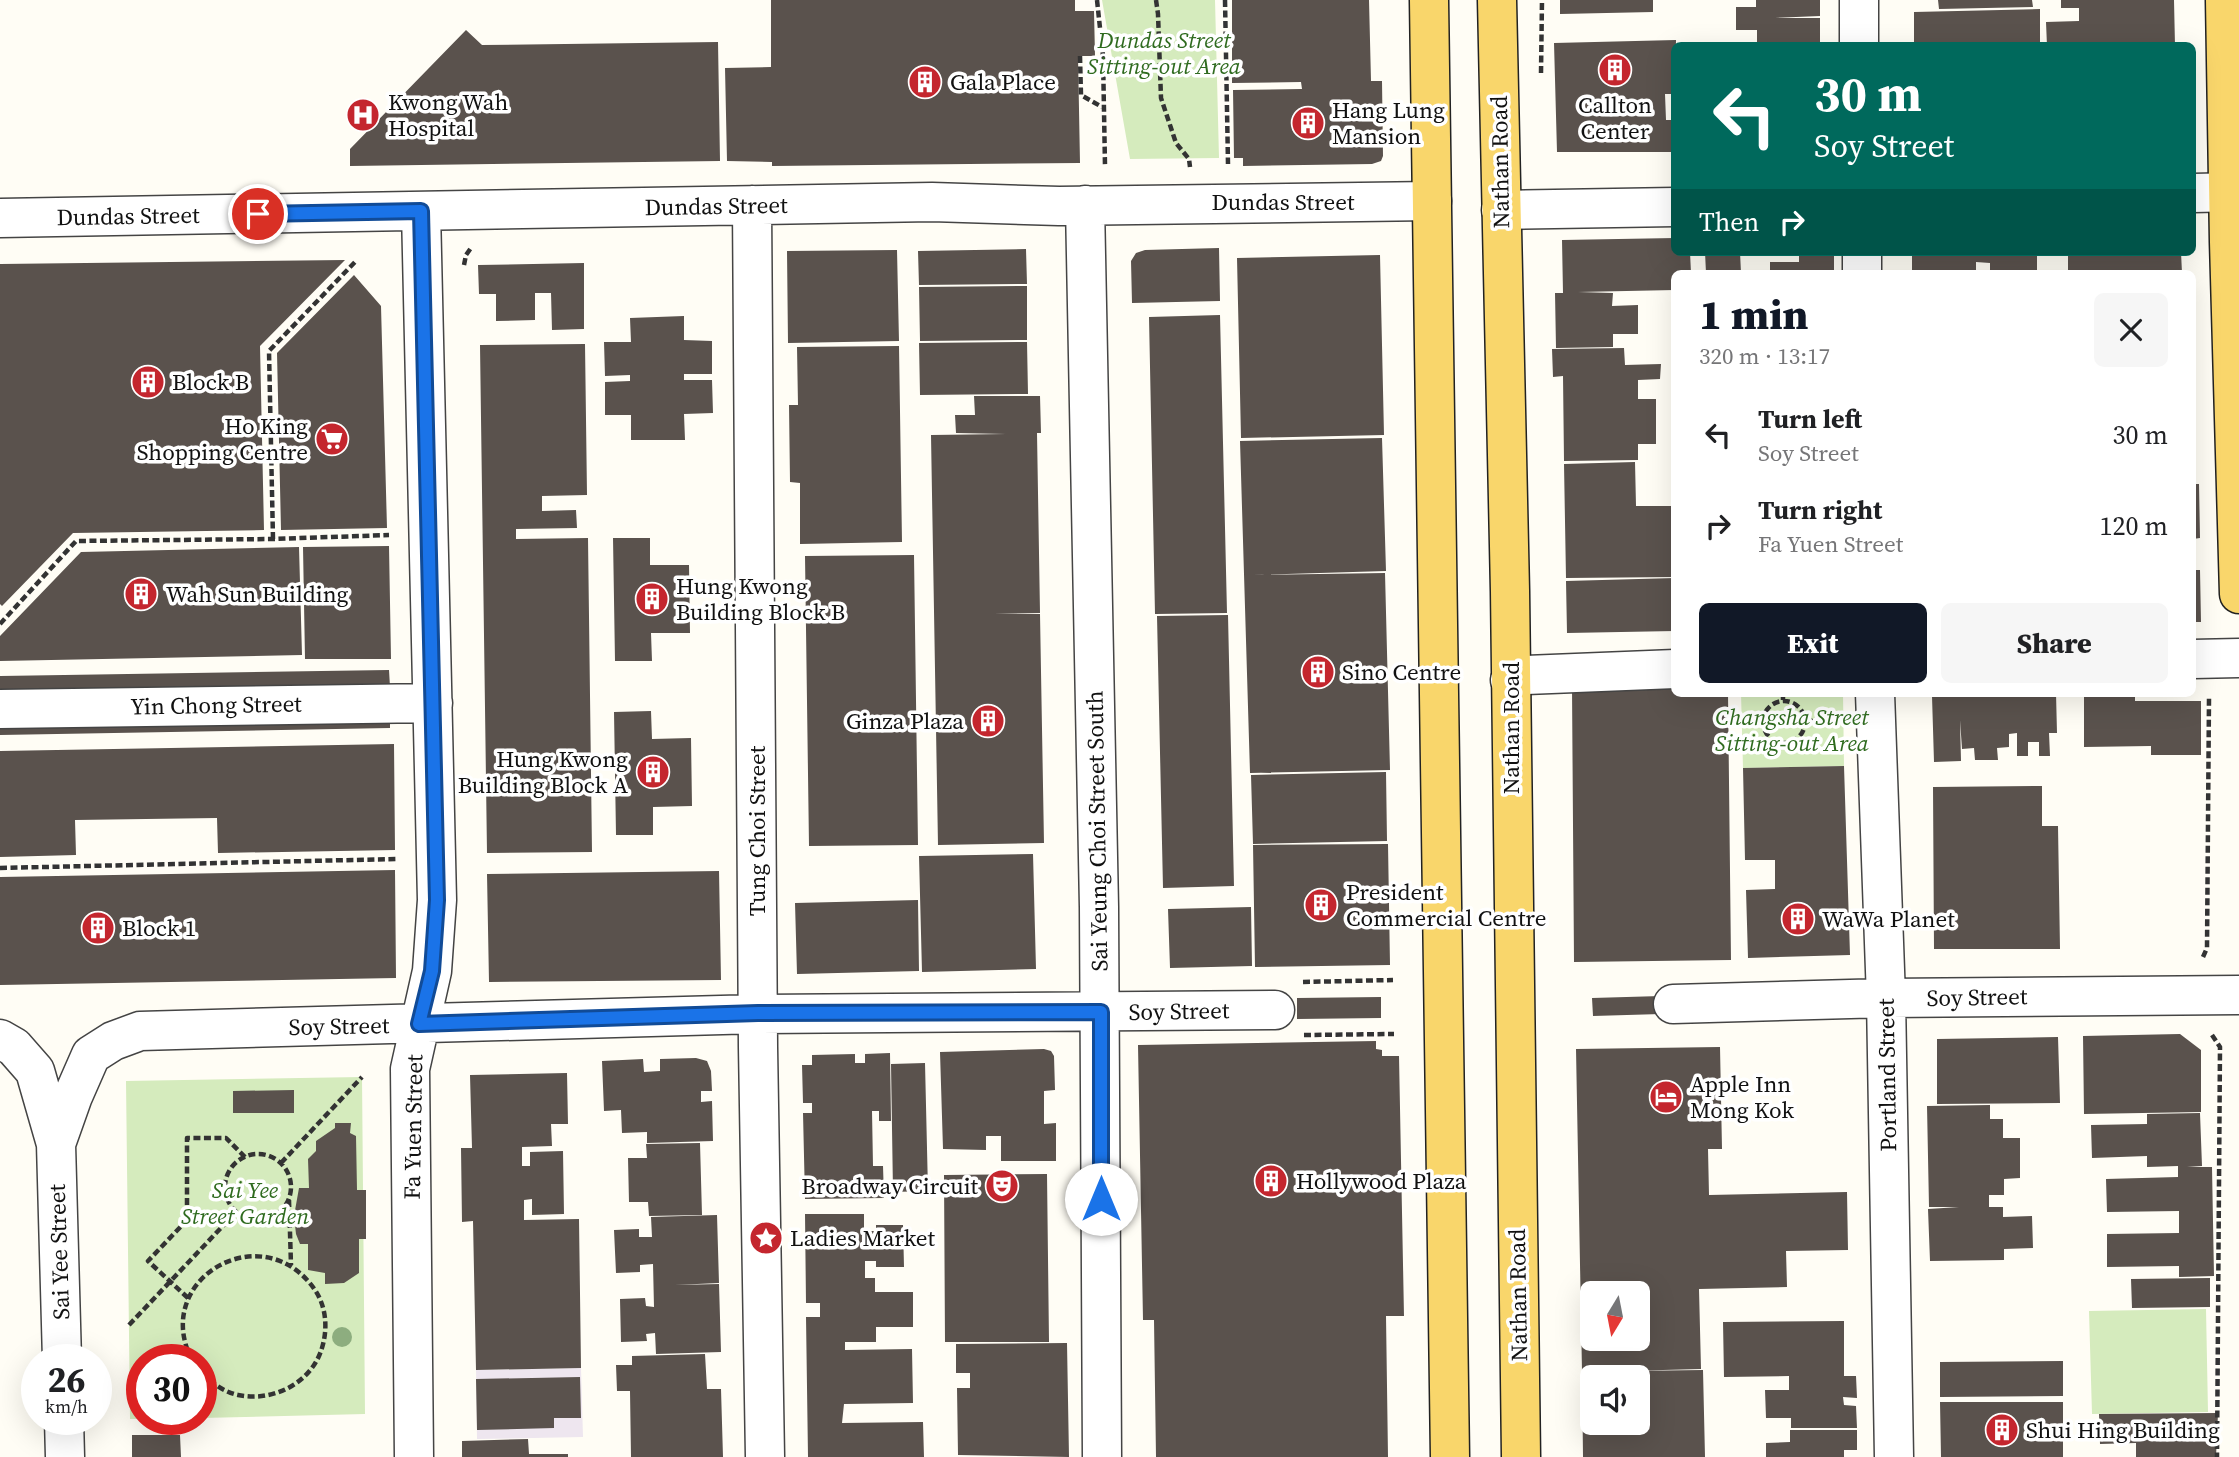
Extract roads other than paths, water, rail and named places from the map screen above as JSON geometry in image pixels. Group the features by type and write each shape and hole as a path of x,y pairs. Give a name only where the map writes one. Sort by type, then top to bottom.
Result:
{"main road":[{"path":"1429,0 1450,1457"},
{"name":"Nathan Road","path":"1497,0 1521,1457"},
{"path":"2225,0 2220,192 2239,594"}],"street":[{"path":"1859,0 1859,42"},
{"name":"Dundas Street","path":"0,218 932,202 1085,205 1432,201"},
{"name":"Tung Choi Street","path":"752,205 758,1013 765,1457"},
{"name":"Sai Yeung Choi Street South","path":"1085,205 1101,1012 1102,1457"},
{"path":"1501,210 1671,207"},
{"name":"Fa Yuen Street","path":"414,1457 410,1069 432,971 437,900 421,211"},
{"path":"2196,659 2239,658"},
{"path":"1510,680 1526,675 1671,669"},
{"name":"Portland Street","path":"1875,697 1886,998 1894,1457"},
{"name":"Yin Chong Street","path":"0,709 433,703"},
{"name":"Soy Street","path":"1673,1004 1886,998 2239,995"},
{"name":"Soy Street","path":"56,1144 91,1055 113,1041 140,1031 758,1013 1101,1012 1288,1022"},
{"path":"0,1039 14,1047 34,1071 56,1144"},
{"name":"Sai Yee Street","path":"56,1144 62,1344"},
{"path":"64,1435 65,1457"}],"place":[{"name":"Callton Center","path":"1615,70"},
{"name":"Gala Place","path":"925,82"},
{"name":"Kwong Wah Hospital","path":"363,115"},
{"name":"Hang Lung Mansion","path":"1308,123"},
{"name":"Block B","path":"148,382"},
{"name":"Ho King Shopping Centre","path":"332,439"},
{"name":"Wah Sun Building","path":"141,594"},
{"name":"Hung Kwong Building Block B","path":"652,599"},
{"name":"Sino Centre","path":"1318,672"},
{"name":"Ginza Plaza","path":"988,721"},
{"name":"Hung Kwong Building Block A","path":"653,772"},
{"name":"President Commercial Centre","path":"1321,905"},
{"name":"WaWa Planet","path":"1798,919"},
{"name":"Block 1","path":"98,928"},
{"name":"Apple Inn Mong Kok","path":"1666,1097"},
{"name":"Hollywood Plaza","path":"1271,1181"},
{"name":"Broadway Circuit","path":"1002,1186"},
{"name":"Ladies Market","path":"766,1238"},
{"name":"Shui Hing Building","path":"2002,1430"}],"park label":[{"name":"Dundas Street Sitting-out Area","path":"1164,53"},
{"name":"Changsha Street Sitting-out Area","path":"1792,730"},
{"name":"Sai Yee Street Garden","path":"245,1203"}]}
